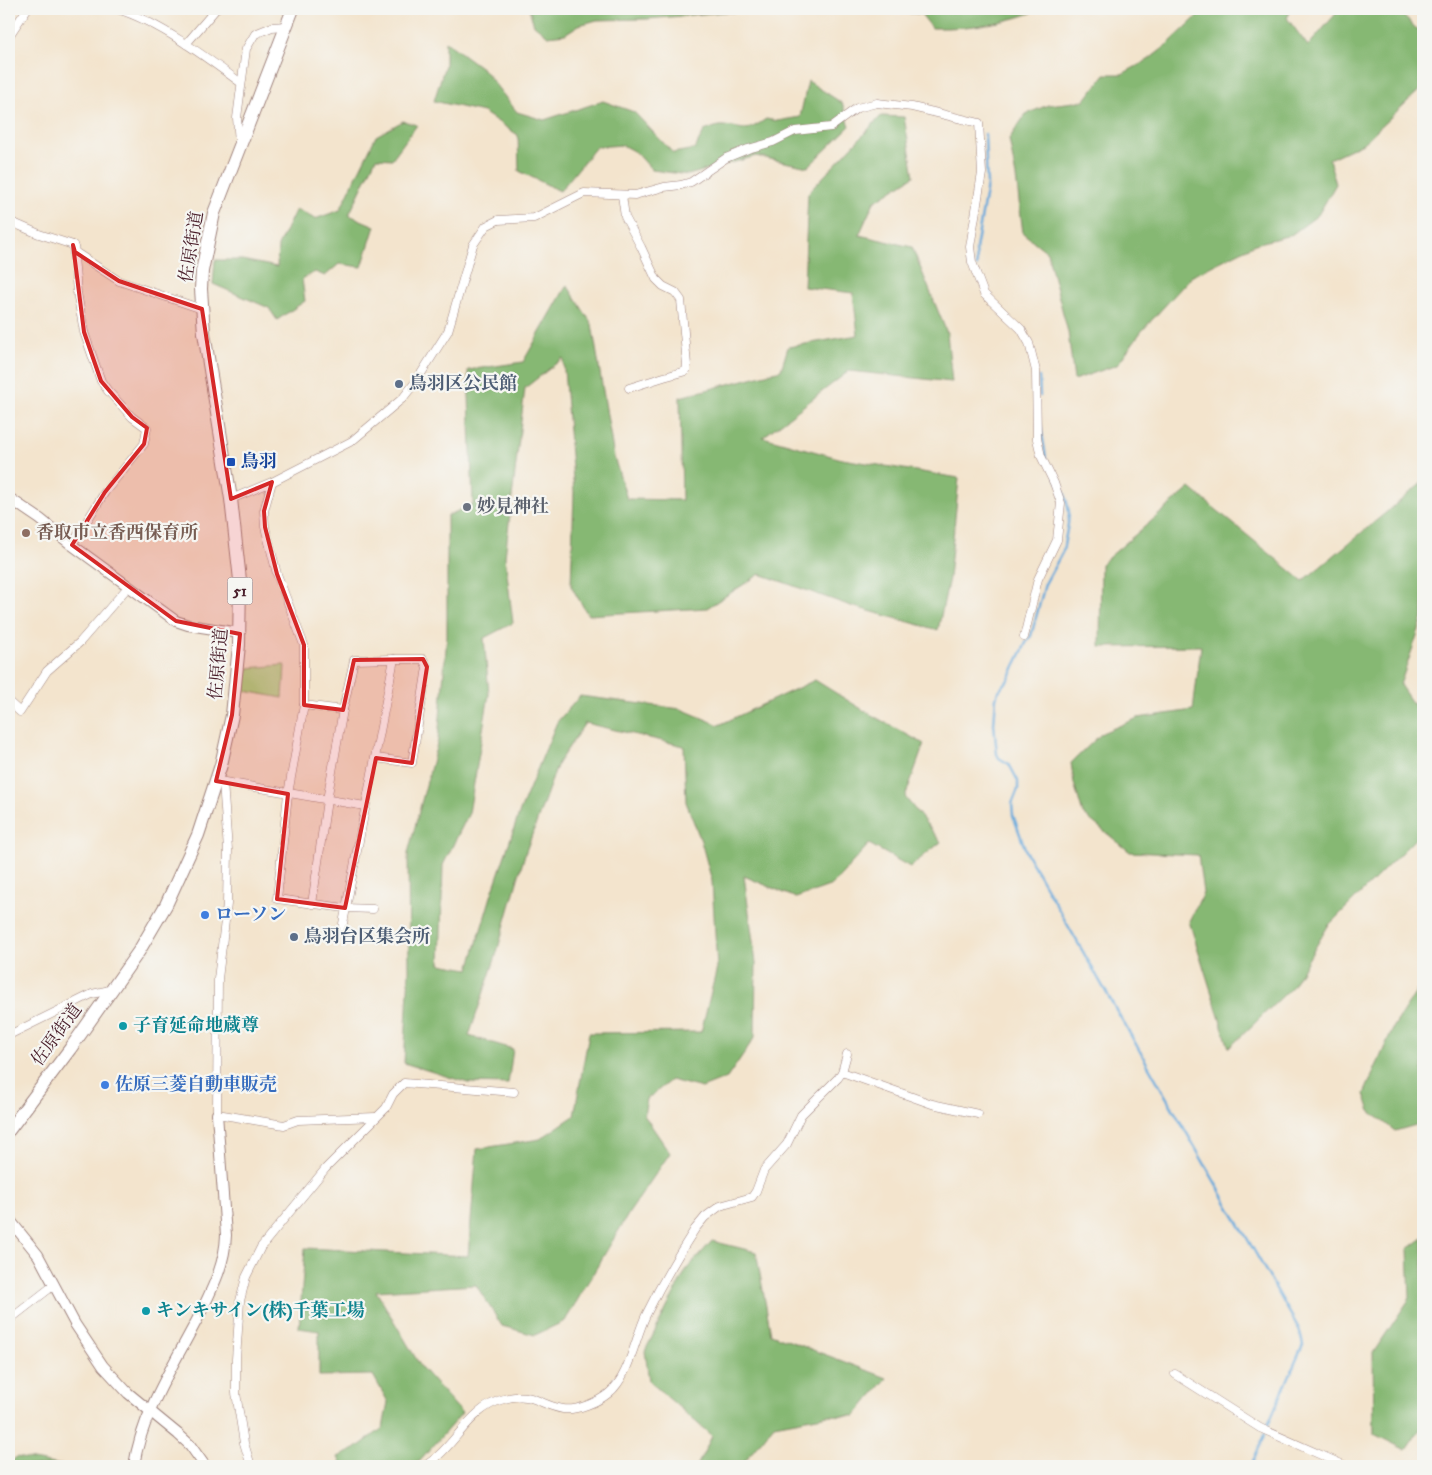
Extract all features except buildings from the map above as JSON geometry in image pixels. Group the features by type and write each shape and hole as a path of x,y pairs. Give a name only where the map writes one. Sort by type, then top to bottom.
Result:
{"highway":[{"name":"佐原街道","path":"9,1130 70,1049 138,951 166,905 189,857 220,781 232,715 240,633 240,580 231,499 213,396 202,309 202,271 214,213 293,9"}],"street":[{"path":"9,36 27,9"},
{"path":"117,9 150,24 186,44 241,83"},
{"path":"186,44 216,9"},
{"path":"239,146 237,118 246,49 255,34 272,26 286,26"},
{"path":"231,499 272,482 352,441 403,398 417,380 448,331 473,245 486,226 498,220 534,218 584,194 610,193 635,195 664,186 681,186 691,182 726,158 773,142 794,131 831,127 857,108 877,103 912,107 979,123 982,173 970,256 984,294 1021,329 1029,343 1036,371 1037,439 1041,456 1061,503 1057,540 1038,579 1024,637"},
{"path":"622,195 625,217 656,279 663,286 675,292 681,300 687,366 686,371 629,388"},
{"path":"9,221 73,245"},
{"path":"73,245 75,252 119,281 202,309"},
{"path":"72,545 105,492 144,444 147,428 132,417 108,392 101,381 84,332 77,292 73,245"},
{"path":"272,482 264,511 265,527 277,574 304,645 304,705 288,794 277,898 346,908 373,909"},
{"path":"9,498 176,621 188,625 240,633"},
{"path":"9,702 20,712 47,671 80,642 128,587"},
{"path":"340,934 394,659"},
{"path":"312,904 327,800 354,660 423,659 427,667 412,763 376,758"},
{"path":"304,705 343,710"},
{"path":"134,1466 138,1445 150,1412 214,1286 226,1249 217,1114 218,979 226,911 228,865 226,808 220,781 365,806"},
{"path":"9,1036 92,994 110,990"},
{"path":"424,1466 441,1455 469,1422 482,1410 502,1399 527,1396 559,1408 570,1409 595,1401 609,1393 616,1386 624,1371 646,1315 695,1229 720,1206 752,1197 764,1170 787,1144 801,1115 842,1072 847,1054"},
{"path":"842,1072 932,1104 978,1114"},
{"path":"251,1466 244,1442 236,1393 240,1301 246,1277 261,1247 326,1168 386,1108 393,1094 404,1083 514,1092"},
{"path":"217,1114 284,1125 298,1120 376,1117"},
{"path":"9,1220 38,1255 74,1324 103,1366 128,1394 178,1434 205,1466"},
{"path":"9,1320 54,1285"},
{"path":"1175,1374 1260,1428 1346,1466"}],"highlighted area":[{"path":"73,245 75,252 119,281 202,309 231,499 272,482 264,511 265,527 277,574 304,645 304,705 343,710 354,660 423,659 427,667 412,763 376,758 345,908 277,899 288,794 216,781 232,715 240,634 176,621 72,545 105,492 144,444 147,428 132,417 101,381 84,332"}],"green space":[{"path":"529,9 777,9 773,13 724,12 648,19 597,20 579,25 565,34 548,36 534,25"},
{"path":"889,9 1042,9 1015,18 974,26 932,28 921,14 894,12"},
{"path":"1205,9 1292,9 1287,18 1308,46 1340,9 1396,9 1423,35 1423,87 1363,143 1329,159 1336,184 1318,215 1291,235 1255,244 1192,276 1141,332 1117,365 1074,380 1068,332 1047,252 1023,233 1009,139 1026,114 1048,105 1084,101 1105,74 1122,74 1148,60 1166,46"},
{"path":"445,41 483,69 517,112 544,120 603,101 634,112 673,153 695,149 704,131 717,127 745,129 753,127 766,119 777,121 800,117 808,81 842,103 850,126 808,167 756,156 688,175 652,170 637,153 622,145 596,147 560,191 519,171 518,135 483,112 434,101 445,65"},
{"path":"881,116 904,117 914,176 874,202 859,235 912,247 947,333 952,382 849,371 763,437 842,459 959,478 949,578 938,630 851,606 760,574 707,608 588,615 571,586 574,492 563,358 525,388 505,557 513,623 484,638 489,694 469,813 443,865 440,964 469,969 520,811 557,722 580,696 681,709 719,725 815,680 868,713 924,744 905,797 941,842 910,867 869,844 832,885 796,898 744,876 756,963 755,1037 727,1078 702,1088 671,1080 647,1099 644,1115 670,1153 629,1213 565,1321 535,1335 502,1326 476,1285 376,1291 421,1367 462,1413 420,1461 408,1466 342,1466 338,1457 355,1449 383,1428 388,1402 373,1375 319,1376 319,1331 299,1328 305,1248 468,1256 477,1149 540,1139 574,1116 589,1033 701,1032 717,968 712,881 701,841 686,802 684,746 585,723 558,763 525,854 495,959 469,1036 513,1049 508,1084 468,1083 404,1063 409,971 408,853 438,740 447,637 447,516 473,504 468,370 523,362 567,285 592,324 614,457 627,499 682,500 680,397 781,370 788,347 858,335 853,293 804,287 808,193"},
{"path":"403,121 417,125 392,159 376,158 349,215 375,226 362,267 339,264 325,276 315,272 302,279 305,301 277,320 269,308 213,284 215,260 242,260 277,267 278,246 296,209 315,219 340,210 376,136"},
{"path":"1423,482 1423,618 1400,685 1423,719 1423,831 1328,926 1292,987 1229,1048 1189,921 1203,893 1198,855 1130,852 1083,814 1074,783 1071,763 1102,733 1138,718 1193,710 1201,646 1100,647 1101,564 1190,488 1303,581"},
{"path":"285,665 283,698 245,691 248,668"},
{"path":"1423,981 1423,1123 1395,1131 1370,1111 1364,1094 1393,1028"},
{"path":"1423,1238 1423,1425 1406,1450 1374,1434 1373,1353 1410,1298 1408,1249"},
{"path":"712,1241 756,1252 771,1334 887,1378 855,1416 828,1415 774,1425 741,1466 697,1466 712,1436 649,1381 645,1351 686,1270"},
{"path":"16,1457 66,1466 9,1466"}],"waterway":[{"path":"977,266 976,249 987,185 985,134"},
{"path":"1039,377 1040,396"},
{"path":"1040,421 1046,458"},
{"path":"1055,476 1065,494 1069,512 1063,551 1045,584 1031,636 1009,679 998,692 996,698 994,724 997,754 999,758 1009,764 1018,781 1018,789 1012,804 1013,815 1027,854 1299,1329 1303,1345 1266,1429"},
{"path":"1251,1466 1265,1434"}],"place":[{"name":"鳥羽区公民館","path":"399,384"},
{"name":"鳥羽","path":"231,462"},
{"name":"妙見神社","path":"467,507"},
{"name":"香取市立香西保育所","path":"26,533"},
{"name":"ローソン","path":"205,915"},
{"name":"鳥羽台区集会所","path":"294,937"},
{"name":"子育延命地蔵尊","path":"123,1026"},
{"name":"佐原三菱自動車販売","path":"105,1085"},
{"name":"キンキサイン(株)千葉工場","path":"146,1311"}]}
